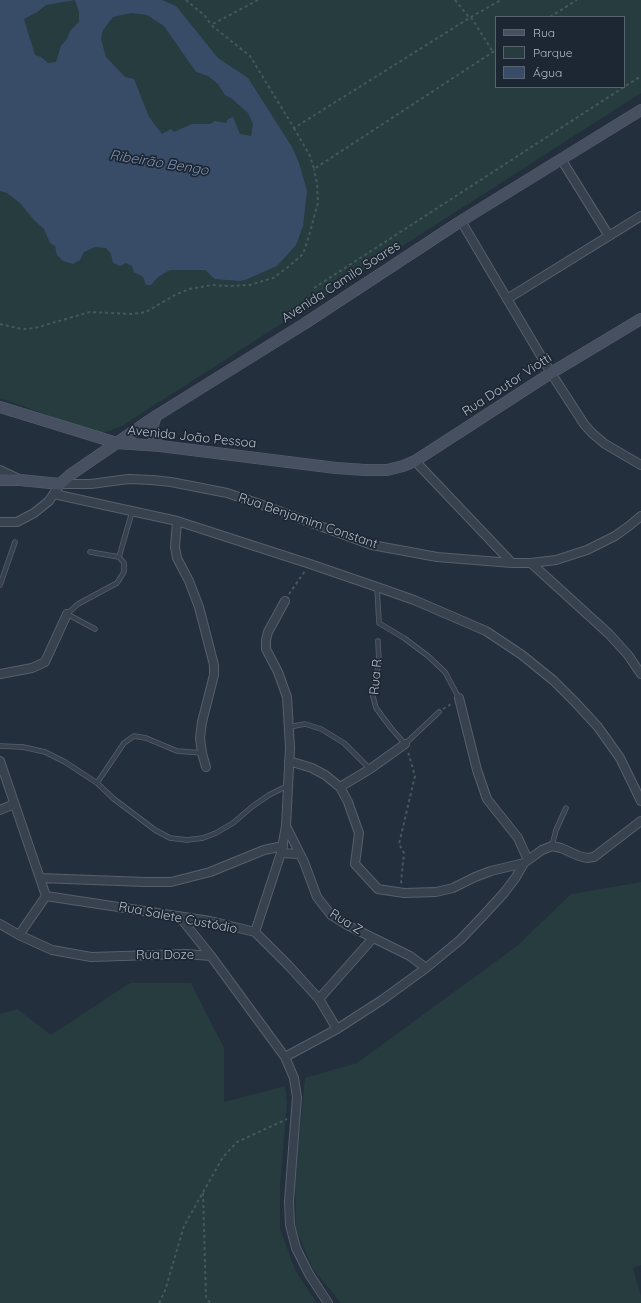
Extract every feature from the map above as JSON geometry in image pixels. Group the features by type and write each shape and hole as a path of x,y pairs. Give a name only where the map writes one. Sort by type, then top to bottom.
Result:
{"street":[{"name":"Avenida Camilo Soares","path":"57,489 70,475 156,416 304,324 461,221 641,110"},
{"path":"560,159 609,236"},
{"path":"507,298 641,216"},
{"path":"461,221 568,401 592,433 605,444 641,465"},
{"name":"Rua Doutor Viotti","path":"387,470 415,461 551,373 641,319"},
{"name":"Avenida João Pessoa","path":"0,406 117,443 160,446 336,468 387,470"},
{"path":"156,416 153,425 153,432 154,438 160,446"},
{"path":"415,461 512,563"},
{"path":"0,470 20,480 57,489 132,512 176,521 310,564 428,606 486,631 522,655 554,681 598,727 620,758 641,801"},
{"name":"Rua Benjamim Constant","path":"57,489 128,479 165,481 227,493 372,545 437,557 512,563 531,563 556,560 587,550 615,536 641,516"},
{"path":"0,480 20,480"},
{"path":"0,522 17,522 24,519 49,501 57,489"},
{"path":"176,521 175,548 177,558 189,581 199,607 214,665 214,675 202,722 200,738 206,767"},
{"path":"531,563 609,634 628,655 641,674"},
{"path":"255,932 282,850 286,826 290,761 287,697 278,672 266,649 268,632 285,601"},
{"path":"0,674 32,668 46,662 67,614"},
{"path":"459,698 477,770 488,799 518,838 526,862"},
{"path":"340,787 370,769 405,744"},
{"path":"0,761 46,896 19,935"},
{"path":"290,761 312,768 325,775 340,787 348,802 359,832 356,864 378,889 404,893 436,892 453,888 475,877 526,862"},
{"path":"0,810 14,804"},
{"path":"285,1057 337,1029 426,968 460,940 504,893 526,862 542,850 552,846 579,856 587,858 594,857 641,821"},
{"name":"Rua Z","path":"286,826 300,854 317,897 331,915 373,938 405,953 426,968"},
{"path":"40,878 171,882 210,872 264,850 282,850 300,854"},
{"name":"Rua Salete Custódio","path":"46,896 210,921 255,932 319,999 337,1029"},
{"path":"180,916 211,956"},
{"name":"Rua Doze","path":"0,924 19,935 52,950 91,957 186,954 211,956 285,1057 294,1078 297,1097 289,1201 290,1225 296,1248 309,1274 328,1303"},
{"path":"319,999 373,938"}],"lane":[{"path":"119,557 132,512"},
{"path":"0,585 15,542"},
{"path":"90,552 119,557 124,563 124,572 117,583 78,604 67,614 95,629"},
{"path":"378,587 379,623 404,638 428,656 445,672 459,698"},
{"name":"Rua R","path":"378,641 379,663 372,693 376,708 405,744"},
{"path":"405,744 439,712"},
{"path":"288,727 305,724 321,729 344,743 370,769"},
{"path":"97,783 124,743 134,736 146,738 177,751 202,753"},
{"path":"0,746 22,746 45,752 65,762 97,783 120,804 155,830 170,838 187,840 203,838 233,823 264,798 288,786"},
{"path":"552,846 556,830 566,808"}],"path":[{"path":"0,324 22,329 36,328 90,312 132,314 146,312 175,295 190,289 212,285 250,285 273,278 303,254 318,202 317,184 310,156 250,56 211,25 205,16 186,0"},
{"path":"211,25 258,0"},
{"path":"314,170 493,52 471,17 468,16 455,0"},
{"path":"294,128 471,17 501,0"},
{"path":"552,16 577,0"},
{"path":"625,86 641,76"},
{"path":"314,288 622,88"},
{"path":"285,601 310,564"},
{"path":"439,712 459,698"},
{"path":"405,744 415,776 399,844 404,853 401,882 406,889 417,893"},
{"path":"159,1303 165,1292 184,1226 223,1157 237,1142 295,1115"},
{"path":"203,1192 206,1297 210,1303"}],"green space":[{"path":"0,0 641,0 641,93 122,426 100,434 0,398"},
{"path":"641,882 641,1265 633,1268 641,1296 641,1303 341,1303 313,1269 296,1229 295,1181 305,1078 357,1063 517,946 571,894"},
{"path":"130,983 191,983 224,1048 224,1102 285,1086 287,1103 280,1186 280,1229 296,1272 317,1303 0,1303 0,1014 17,1009 51,1035"}],"water":[{"name":"Ribeirão Bengo","path":"0,0 75,0 162,0 176,6 218,58 248,78 292,147 299,163 307,191 303,226 296,245 277,266 240,281 215,279 205,270 170,270 158,277 151,285 146,285 143,277 134,272 132,266 126,263 120,266 113,263 111,254 106,248 95,247 84,252 80,260 73,264 63,261 57,255 55,246 50,243 44,229 34,220 20,203 7,193 0,191","holes":["75,0 79,12 79,22 70,31 67,39 61,46 56,62 48,63 41,57 35,55 24,19 46,5","131,13 147,15 164,26 196,72 208,76 218,84 225,95 231,98 248,113 253,124 251,136 240,134 233,117 228,119 226,123 215,121 210,124 192,124 174,132 171,129 162,134 149,117 134,79 125,77 106,57 101,39 103,30 113,17"]}]}
